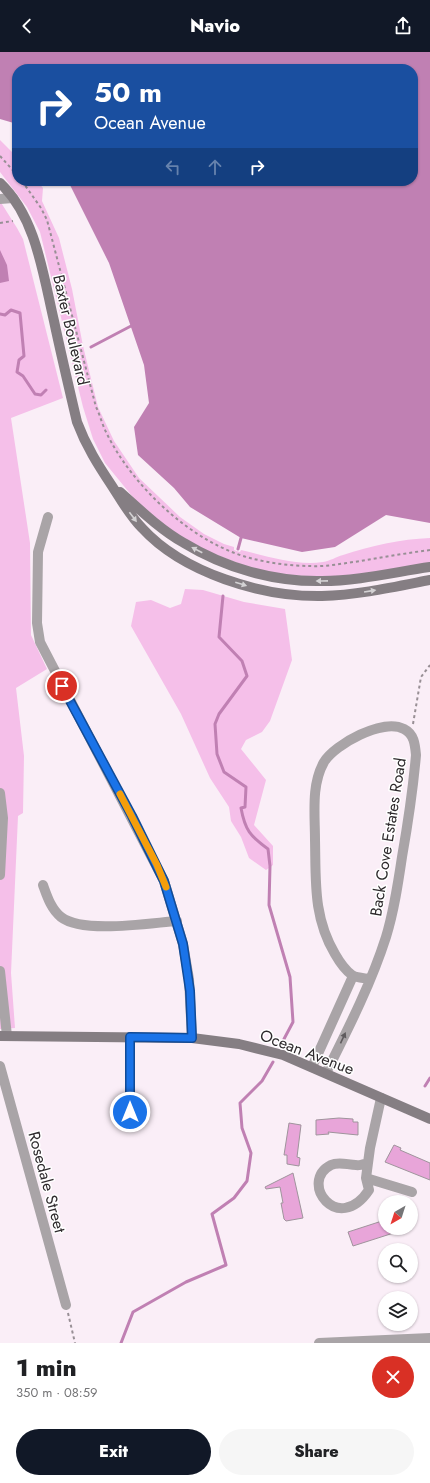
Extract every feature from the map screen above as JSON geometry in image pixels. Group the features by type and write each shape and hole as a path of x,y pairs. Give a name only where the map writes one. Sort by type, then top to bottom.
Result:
{"street":[{"name":"Baxter Boulevard","path":"0,183 24,216 35,244 77,422 90,453 141,528 154,541 182,559 206,571 231,581 274,592 321,596 370,591 430,580"},
{"path":"0,199 12,198"},
{"name":"Baxter Boulevard","path":"111,484 161,527 183,543 222,562 266,576 294,580 323,581 430,567"},
{"path":"48,517 38,552 37,622 40,642 157,865 177,921 189,979 192,1038"},
{"path":"370,979 353,976 341,964 329,944 321,926 317,908 316,784 325,761 333,752 352,738 392,726 403,728 411,735"},
{"name":"Back Cove Estates Road","path":"326,1073 370,979 387,935 396,893 414,776 416,744 411,735"},
{"path":"0,793 3,818 0,875"},
{"path":"43,885 49,903 60,916 77,924 95,926 177,921"},
{"path":"0,971 3,1036"},
{"path":"312,1067 353,976"},
{"name":"Ocean Avenue","path":"3,1036 192,1038 265,1050 312,1067 430,1119"},
{"path":"130,1037 130,1127"},
{"name":"Rosedale Street","path":"0,1066 66,1305"},
{"path":"368,1163 356,1166 332,1164 324,1171 319,1181 319,1190 328,1204 336,1207 354,1205 364,1198 369,1190 366,1178 381,1098"},
{"path":"366,1178 412,1192"},
{"path":"319,1343 430,1338"}],"path":[{"path":"0,156 12,169"},
{"path":"26,186 41,208 47,220 96,407 106,432 136,479 161,504 178,519 221,547 250,558 268,562 310,566 329,566 430,550"},
{"path":"0,223 13,221"},
{"path":"411,735 421,677 430,665"},
{"path":"66,1305 75,1343"}],"shaded area":[{"path":"0,52 430,52 430,523 386,515 335,547 302,552 241,538 190,507 174,488 138,455 134,427 149,403 144,365 109,263 70,186 418,186 418,64 12,64 12,123 0,119"},
{"path":"0,140 12,152 12,186 41,186 43,188 42,201 59,238 98,407 114,441 139,478 180,517 204,534 224,544 234,547 234,550 240,552 241,550 282,560 302,563 326,561 375,546 430,538 430,564 347,577 269,575 183,542 141,507 105,463 93,439 83,407 40,232 27,207 0,172"},
{"path":"0,201 23,239 63,398 11,418 30,543 31,635 47,669 16,688 24,756 23,813 18,816 11,973 15,1028 0,1029"},
{"path":"0,250 7,265 9,281 0,283"},
{"path":"185,589 203,590 244,602 285,609 292,660 270,721 262,732 246,740 241,749 266,780 254,825 273,846 273,865 266,870 249,858 241,837 231,821 229,807 210,778 181,714 131,626 136,602 151,600 170,608 181,604"}],"building":[{"path":"339,1118 353,1119 353,1122 358,1122 358,1135 328,1132 329,1134 316,1135 316,1120"},
{"path":"289,1123 301,1125 297,1157 300,1158 299,1166 287,1164 287,1155 284,1155"},
{"path":"394,1145 401,1148 400,1150 430,1163 430,1180 385,1162"},
{"path":"293,1173 303,1218 286,1221 284,1219 281,1203 283,1203 280,1187 266,1189 265,1187"},
{"path":"378,1222 378,1235 387,1235 353,1246 348,1232"}],"waterway":[{"path":"0,314 5,315 11,310 20,313 24,356 19,360 17,372 23,376 35,394 41,395 46,390"},
{"path":"91,347 131,326"},
{"path":"238,549 241,538"},
{"path":"223,596 219,637 242,661 247,676 219,714 215,724 217,754 224,772 246,787 245,807 241,808 244,822 249,832 268,849 270,866 269,905 290,977 293,1022 284,1039"},
{"path":"121,1343 133,1312 186,1282 226,1265 212,1214 234,1198 247,1181 251,1153 242,1128 240,1103 262,1081 273,1062"},
{"path":"425,1086 430,1078"}],"slow traffic":[{"path":"120,794 157,865 166,887"}],"route":[{"path":"62,686 119,792 164,881 183,944 189,979 192,1004 192,1038 130,1037 130,1112"}]}
